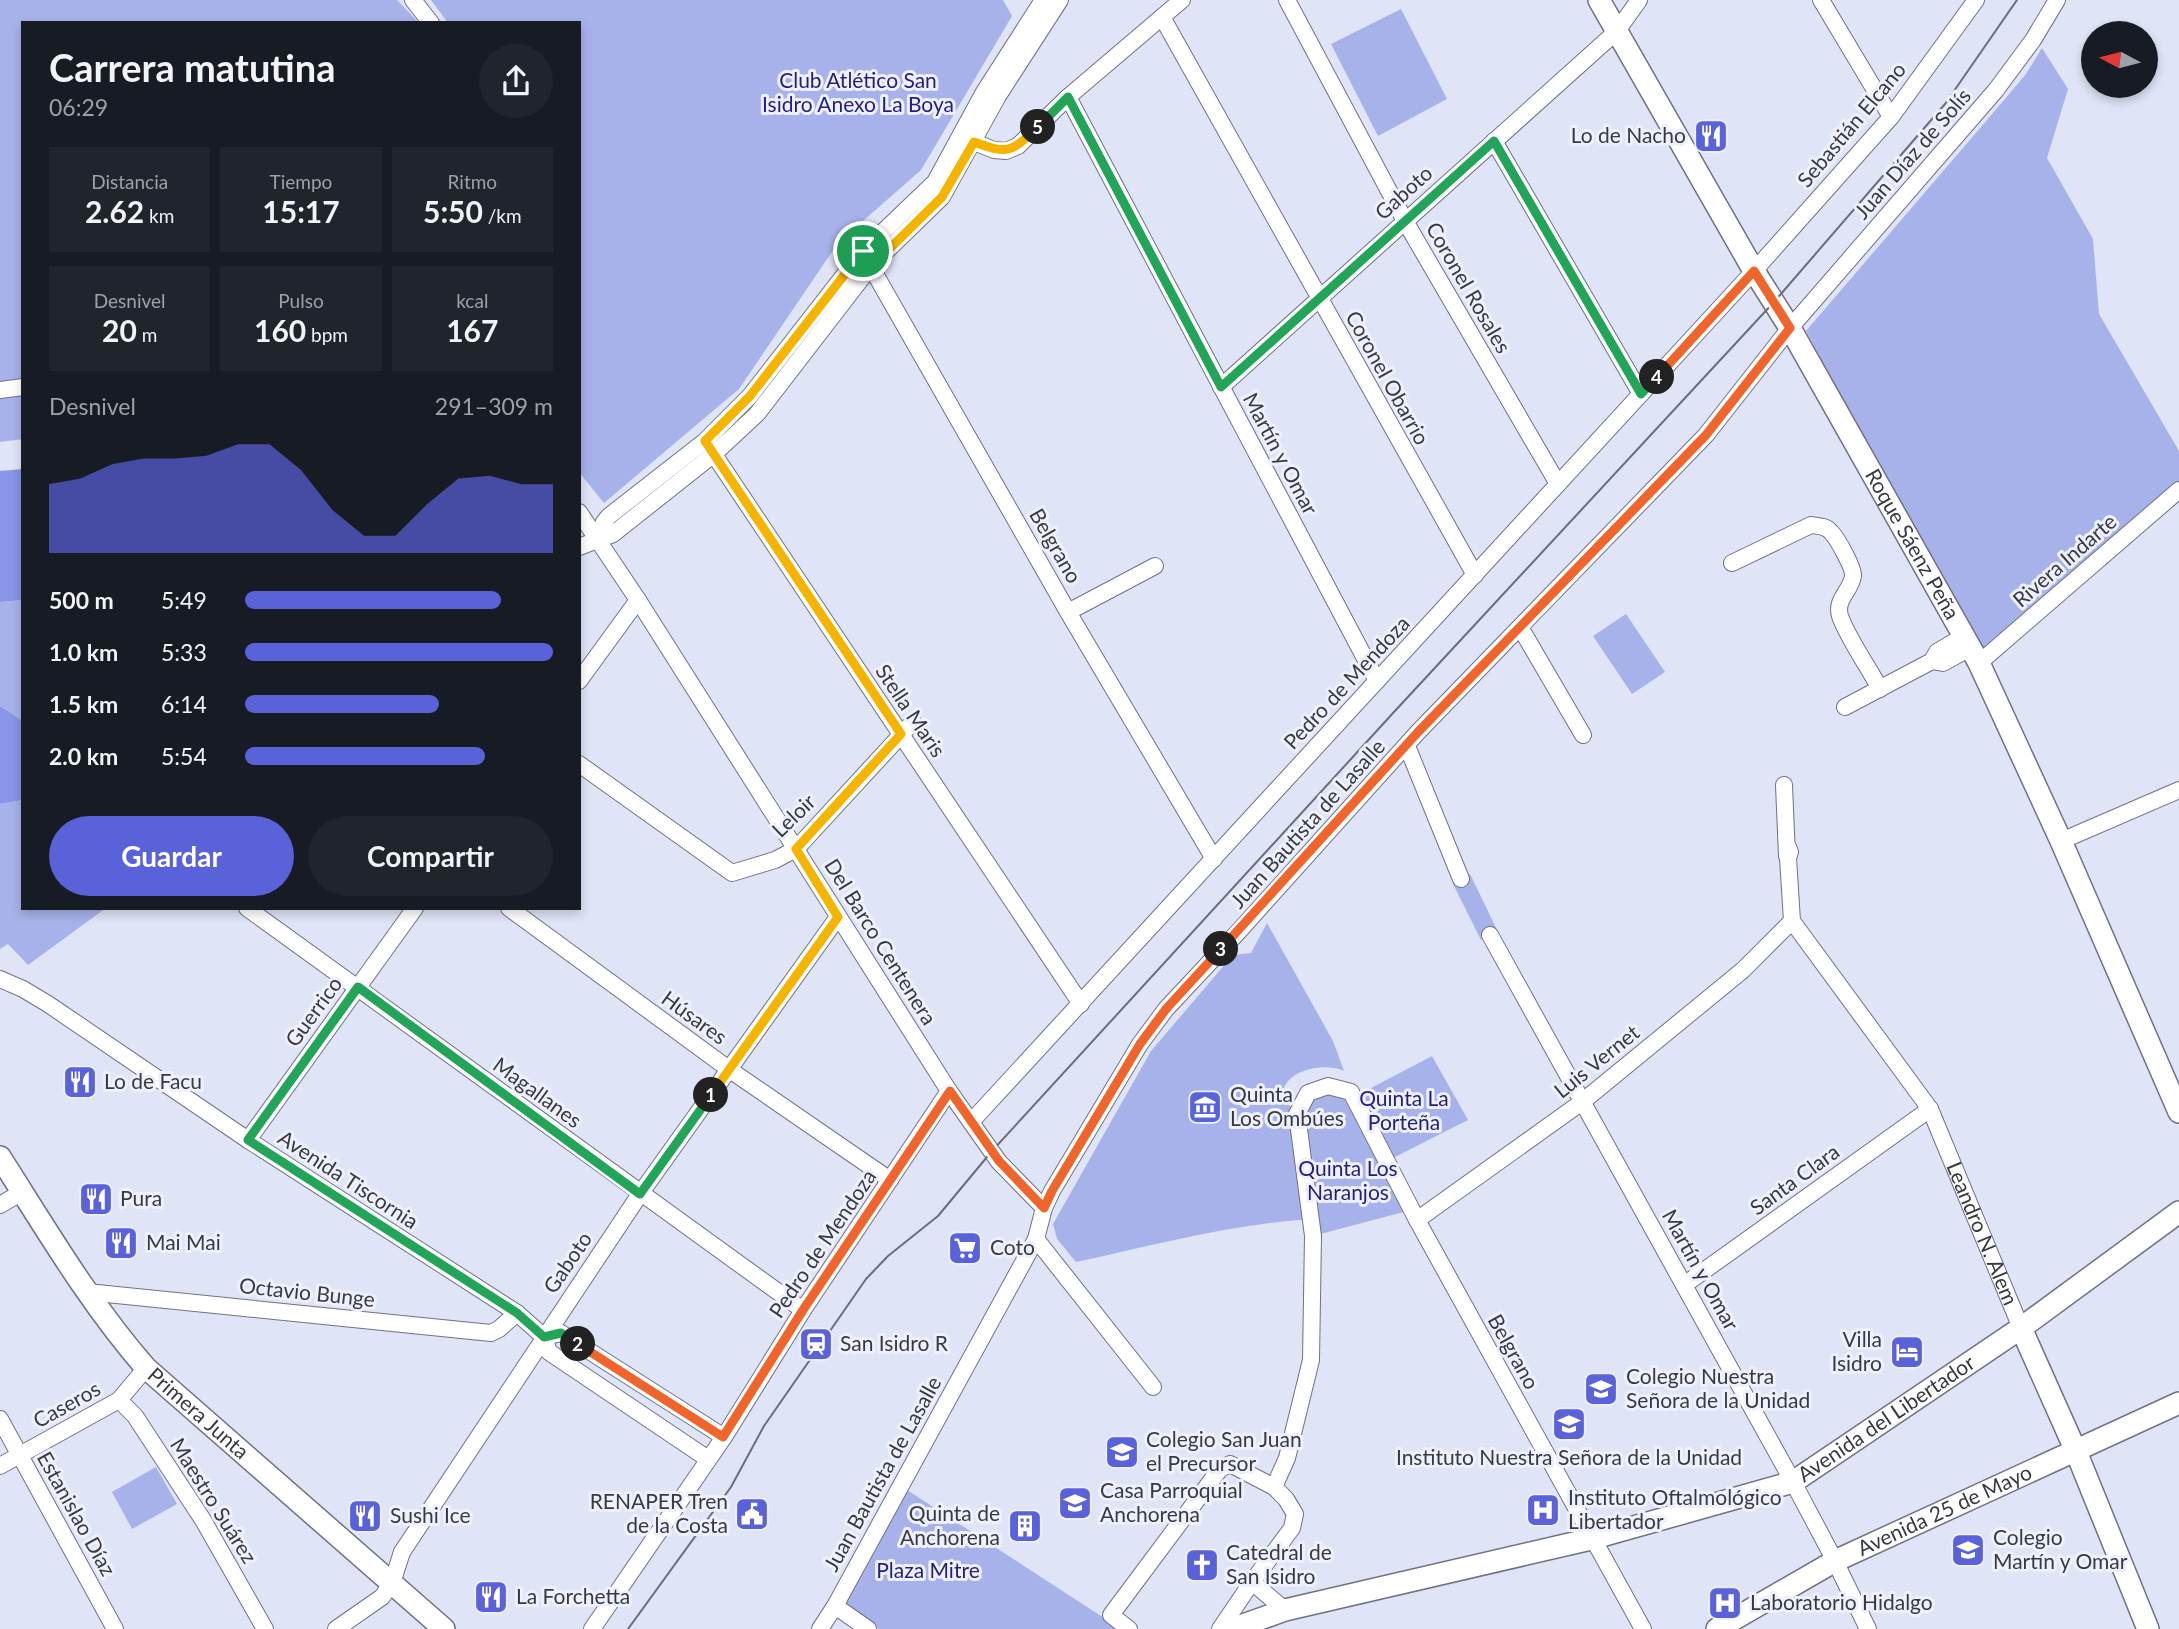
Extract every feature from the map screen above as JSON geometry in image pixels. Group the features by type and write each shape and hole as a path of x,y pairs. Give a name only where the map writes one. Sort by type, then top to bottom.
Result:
{"main road":[{"name":"Roque Sáenz Peña","path":"1599,0 1754,271 1790,328 1971,649 2061,841 2179,1112"},
{"name":"Primera Junta","path":"0,1157 87,1292 119,1337 146,1368 444,1629"},
{"name":"Avenida del Libertador","path":"1232,1629 1285,1610 1591,1539 1793,1482 2021,1328 2179,1212"},
{"name":"Leandro N. Alem","path":"2021,1328 2075,1449 2148,1629"},
{"name":"Avenida 25 de Mayo","path":"1717,1629 1835,1561 2179,1403"}],"street":[{"path":"413,0 429,21"},
{"path":"581,546 613,534 710,447 757,414 871,267 942,197 998,96 1060,0"},
{"path":"974,142 994,150 1018,146 1068,97 1182,0"},
{"name":"Coronel Rosales","path":"1287,0 1405,221 1558,484"},
{"name":"Gaboto","path":"1221,387 1617,31 1639,0"},
{"path":"1821,0 1891,117"},
{"name":"Sebastián Elcano","path":"1754,271 1891,117 1976,0"},
{"name":"Juan Díaz de Solís","path":"1790,328 1996,90 2033,40 2057,0"},
{"path":"710,447 863,251 935,182 1037,3"},
{"name":"Coronel Obarrio","path":"1162,17 1475,575"},
{"name":"Martín y Omar","path":"1068,97 1377,681"},
{"path":"1494,141 1641,394"},
{"name":"Belgrano","path":"863,251 1068,612 1214,859"},
{"name":"Pedro de Mendoza","path":"971,1122 1754,271"},
{"name":"Juan Bautista de Lasalle","path":"820,1629 1036,1239 1044,1208 1052,1191 1140,1044 1166,1009 1418,732 1706,435 1790,328"},
{"path":"0,390 21,387"},
{"name":"Stella Maris","path":"710,447 1081,1004"},
{"name":"Rivera Indarte","path":"1845,707 1932,661 1943,663 1971,649 2179,490"},
{"name":"Del Barco Centenera","path":"581,515 950,1091 999,1161 1044,1208"},
{"path":"1732,564 1811,525 1823,526 1832,532 1853,569 1851,581 1840,603 1841,618 1880,689"},
{"path":"1068,612 1156,566"},
{"path":"581,678 638,600"},
{"path":"1520,627 1583,735"},
{"name":"Leloir","path":"581,765 732,873 775,860 796,849 913,722"},
{"path":"1407,746 1461,879"},
{"path":"1784,785 1792,920"},
{"path":"2061,841 2179,790"},
{"name":"Magallanes","path":"250,910 803,1310"},
{"name":"Guerrico","path":"248,1140 414,910"},
{"name":"Húsares","path":"512,910 730,1070 891,1180"},
{"name":"Gaboto","path":"336,1629 382,1597 392,1583 402,1552 544,1337 640,1194 838,917"},
{"name":"Luis Vernet","path":"1417,1220 1582,1102 1743,970 1792,920"},
{"name":"Leandro N. Alem","path":"1792,920 1930,1110 2021,1328"},
{"name":"Martín y Omar","path":"1490,934 1793,1482 1868,1629"},
{"name":"Avenida Tiscornia","path":"0,979 48,1004 248,1140 517,1313 544,1337 550,1352 708,1459"},
{"name":"Belgrano","path":"1274,1487 1287,1458 1311,1360 1313,1236 1297,1114 1308,1093 1328,1086 1351,1092 1417,1220 1643,1629"},
{"name":"Pedro de Mendoza","path":"592,1629 723,1437 803,1310 950,1091"},
{"name":"Santa Clara","path":"1684,1285 1930,1110"},
{"path":"0,1205 22,1192"},
{"path":"1036,1239 1153,1387"},
{"name":"Octavio Bunge","path":"87,1292 491,1333 517,1313"},
{"path":"544,1337 561,1333 723,1437"},
{"name":"Caseros","path":"0,1466 120,1400 146,1368"},
{"name":"Maestro Suárez","path":"120,1400 135,1416 203,1520 265,1629"},
{"name":"Estanislao Díaz","path":"0,1419 115,1629"},
{"path":"1129,1629 1111,1615 1220,1469 1230,1464 1274,1487 1295,1514 1292,1528 1220,1629"},
{"path":"1252,1582 1285,1610"},
{"path":"835,1606 868,1629"}],"green space":[{"path":"0,0 397,0 417,21 21,21 21,439 0,442"},
{"name":"Club Atlético San Isidro Anexo La Boya","path":"431,0 1003,0 1012,16 921,170 838,243 739,389 604,503 581,474 581,21 447,21"},
{"path":"1401,9 1447,99 1378,136 1331,44"},
{"path":"2042,48 2068,89 2047,158 2093,239 2099,314 2179,451 2179,489 1981,654 1806,331 2026,74"},
{"path":"21,600 21,720 0,706 0,602"},
{"path":"1626,614 1665,672 1632,694 1593,636"},
{"path":"21,800 21,910 103,910 28,965 8,944 0,949 0,804"},
{"path":"1470,874 1497,930 1481,940 1453,884"},
{"name":"Quinta Los Ombúes","path":"1267,923 1333,1041 1344,1071 1329,1067 1311,1069 1288,1081 1283,1099 1297,1113 1328,1086 1354,1097 1432,1056 1468,1120 1387,1161 1411,1210 1313,1236 1311,1219 1252,1225 1076,1262 1057,1239 1053,1224 1151,1051 1233,955 1251,953"},
{"path":"156,1467 177,1504 132,1529 112,1492"},
{"name":"Plaza Mitre","path":"907,1490 1118,1629 879,1629 843,1604"}],"shaded area":[{"path":"21,469 21,600 0,602 0,471"},
{"path":"0,706 21,720 21,800 0,804"}],"tram line":[{"path":"628,1629 731,1487 764,1426 866,1279 888,1256 938,1216 992,1151 1774,302 1945,104 2017,0"}],"place":[{"name":"Lo de Nacho","path":"1711,136"},
{"name":"Lo de Facu","path":"80,1082"},
{"name":"Quinta Los Ombúes","path":"1205,1107"},
{"name":"Pura","path":"96,1199"},
{"name":"Mai Mai","path":"121,1243"},
{"name":"Coto","path":"965,1248"},
{"name":"San Isidro R","path":"816,1344"},
{"name":"Villa Isidro","path":"1907,1352"},
{"name":"Colegio Nuestra Señora de la Unidad","path":"1601,1389"},
{"name":"Instituto Nuestra Señora de la Unidad","path":"1569,1424"},
{"name":"Colegio San Juan el Precursor","path":"1122,1452"},
{"name":"Casa Parroquial Anchorena","path":"1075,1503"},
{"name":"Instituto Oftalmológico Libertador","path":"1543,1510"},
{"name":"RENAPER Tren de la Costa","path":"752,1514"},
{"name":"Sushi Ice","path":"365,1516"},
{"name":"Quinta de Anchorena","path":"1025,1526"},
{"name":"Colegio Martín y Omar","path":"1968,1550"},
{"name":"Catedral de San Isidro","path":"1202,1565"},
{"name":"La Forchetta","path":"491,1597"},
{"name":"Laboratorio Hidalgo","path":"1725,1603"}],"route":[{"path":"1068,97 1221,387 1494,141 1641,394 1754,271 1790,328 1706,435 1418,732 1240,930 1187,984 1140,1044 1044,1208 999,1161 950,1091 803,1310 723,1437 561,1333 544,1337 517,1313 248,1140 358,987 640,1194 838,917 796,849 901,734 705,441 750,396 863,251 871,267 942,197 974,142 994,150 1018,146 1068,97"}],"park label":[{"name":"Quinta La Porteña","path":"1404,1111"},
{"name":"Quinta Los Naranjos","path":"1348,1181"}]}
